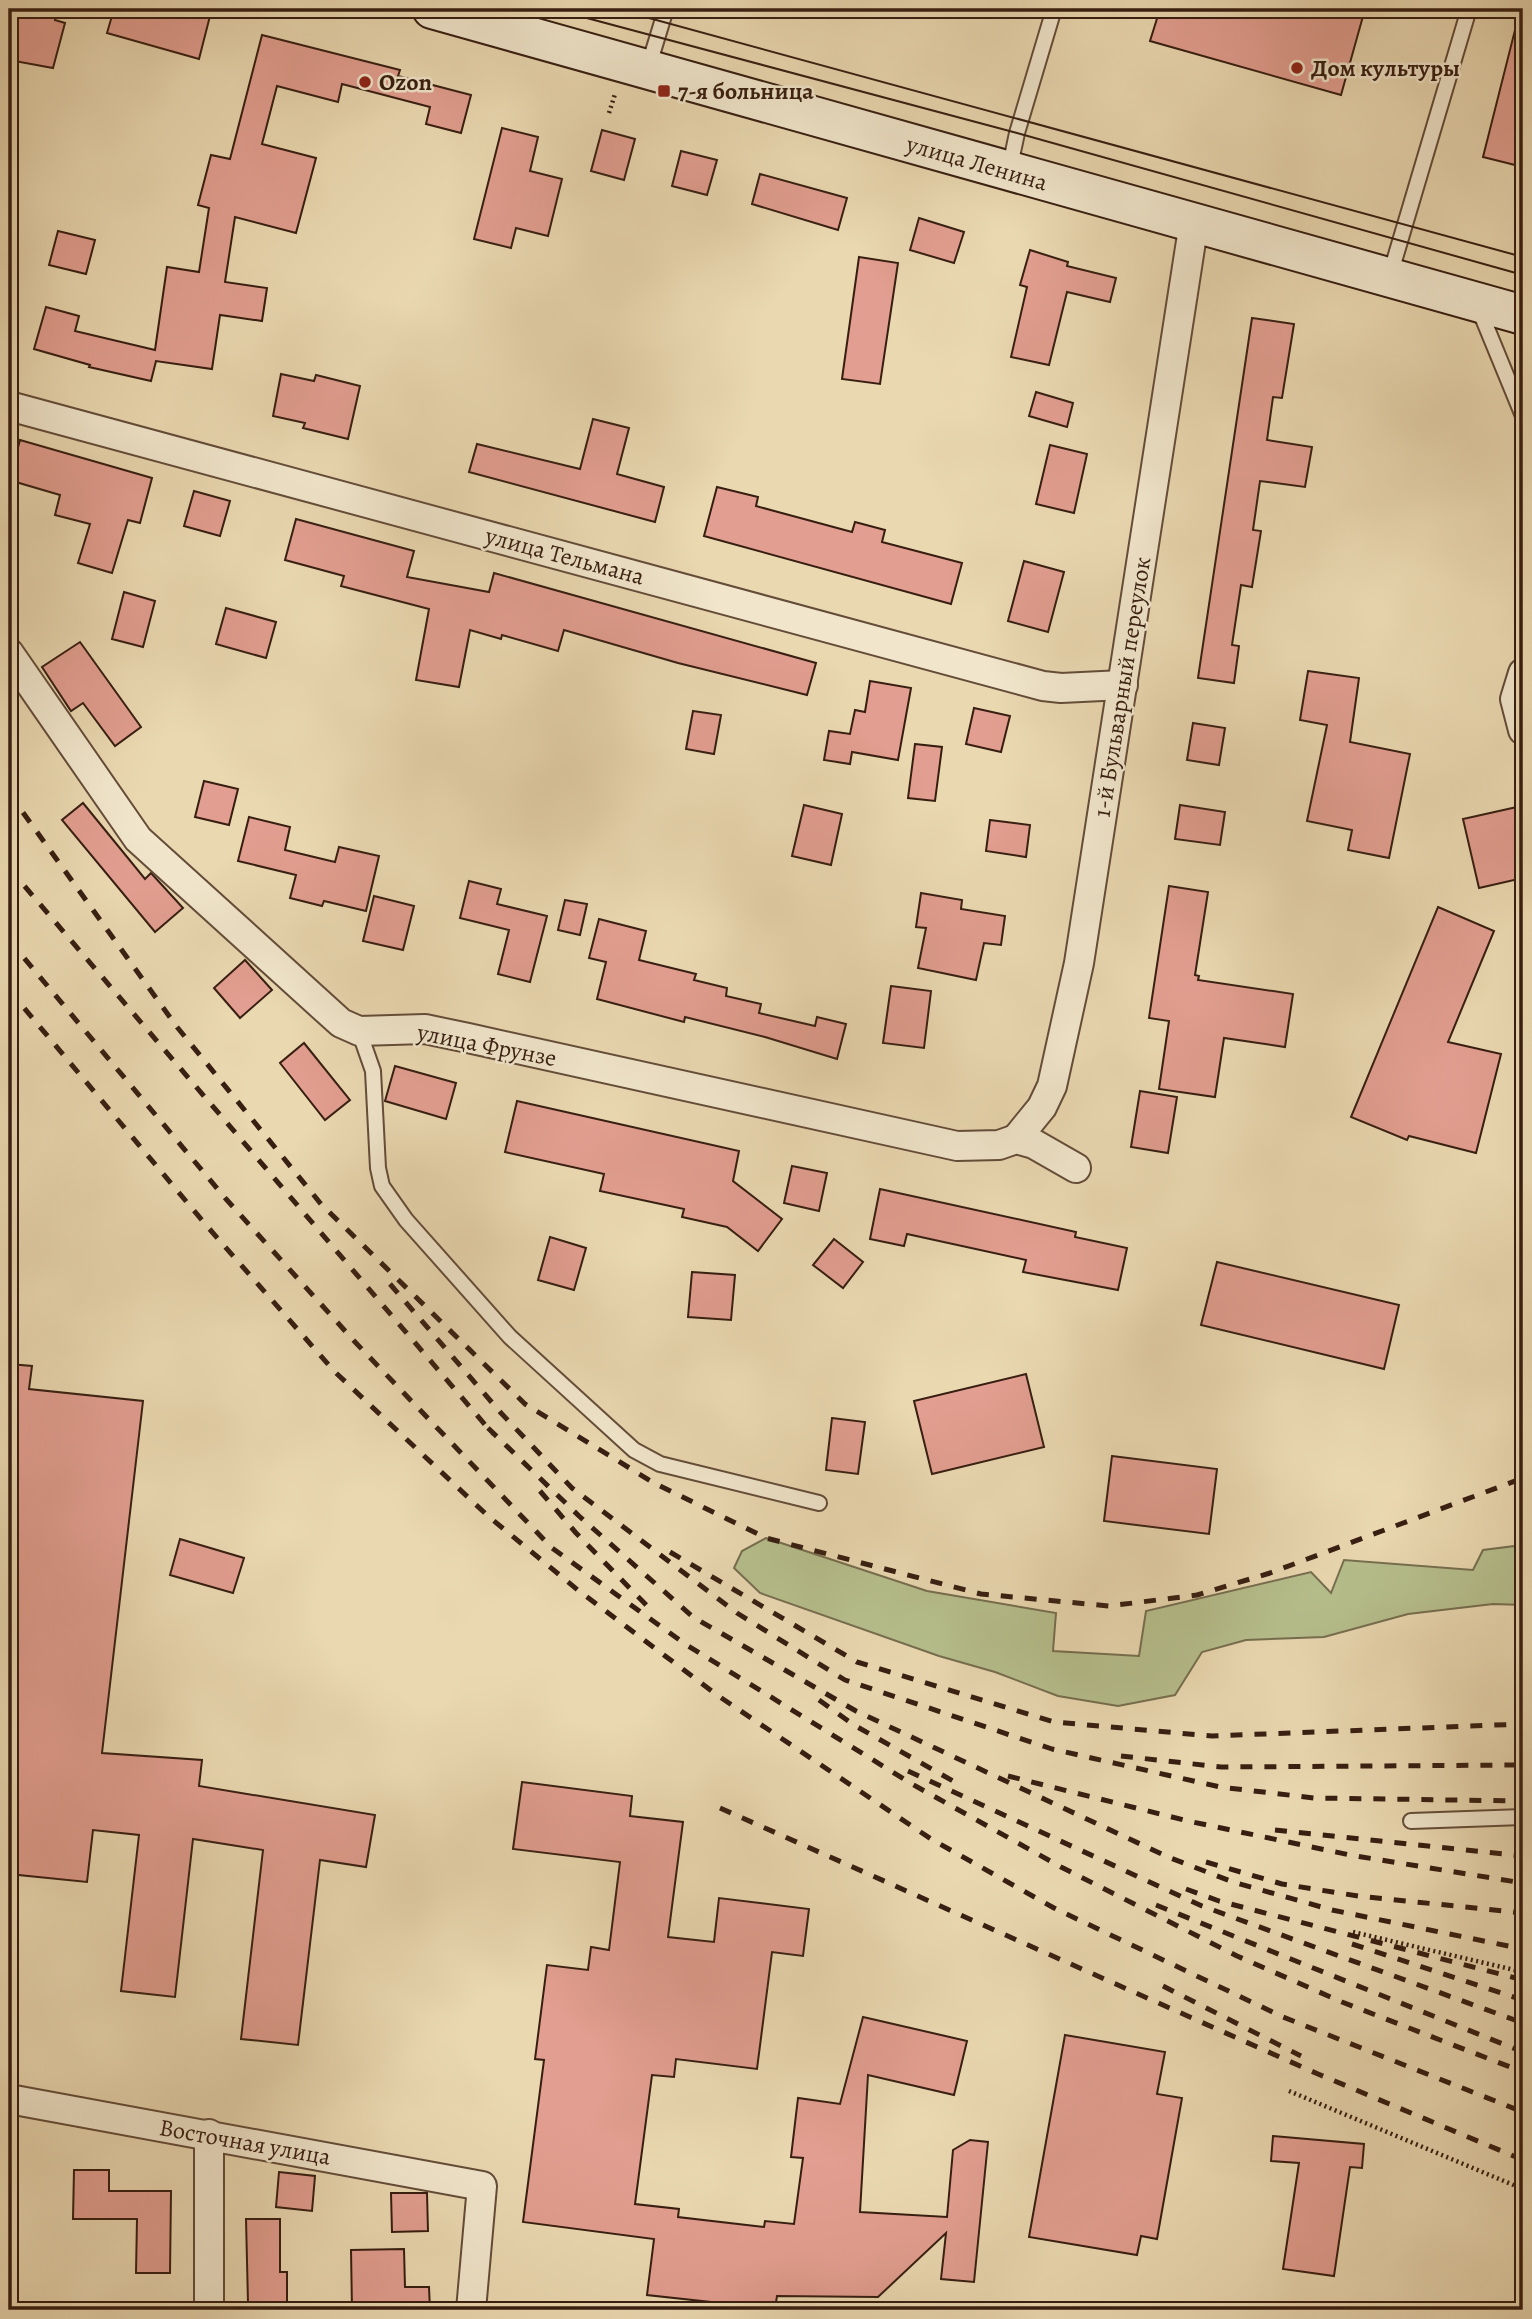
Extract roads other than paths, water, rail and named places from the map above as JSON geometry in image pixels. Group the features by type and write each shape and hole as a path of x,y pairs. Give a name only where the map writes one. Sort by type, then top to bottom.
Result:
{"main road":[{"name":"улица Ленина","path":"432,9 1523,315"}],"street":[{"name":"1-й Бульварный переулок","path":"1016,1139 1042,1107 1052,1086 1079,963 1194,222"},
{"name":"улица Тельмана","path":"9,406 1043,685 1061,688 1123,685"},
{"path":"9,653 138,839 324,1011 359,1031"},
{"path":"1523,673 1516,699 1523,730"},
{"name":"улица Фрунзе","path":"359,1031 425,1030 457,1036 957,1146 999,1145 1016,1139"},
{"path":"1016,1139 1034,1144 1076,1168"},
{"name":"Восточная улица","path":"9,2099 482,2186 471,2310"},
{"path":"208,2310 209,2134"}],"lane":[{"path":"648,69 666,9"},
{"path":"1009,173 1017,133 1054,9"},
{"path":"1390,277 1469,9"},
{"path":"1475,302 1523,416"},
{"path":"359,1031 373,1071 378,1168 382,1186 405,1220 510,1337 634,1450 660,1464 819,1503"},
{"path":"1412,1821 1523,1817"}],"tram line":[{"path":"553,9 1017,133 1523,275"},
{"path":"616,9 1523,257"}],"railway":[{"path":"9,793 177,1027 321,1204 525,1404 654,1483 766,1538 981,1594 1109,1606 1197,1595 1270,1573 1523,1478"},
{"path":"9,868 493,1434"},
{"path":"9,940 226,1199 356,1343 552,1548 685,1644 912,1784 1061,1867 1237,1956 1342,2002 1523,2072"},
{"path":"9,990 206,1225 335,1372 488,1516 579,1591 717,1695 931,1839 1054,1908 1283,2017 1523,2112"},
{"path":"390,1284 501,1413 572,1488 737,1613 845,1680 1052,1749 1220,1787 1314,1798 1523,1801"},
{"path":"488,1428 579,1516 693,1617 856,1711 1168,1857 1233,1882 1332,1910 1523,1949"},
{"path":"540,1491 576,1533 652,1611"},
{"path":"670,1552 857,1662 1054,1722 1212,1736 1523,1724"},
{"path":"819,1700 854,1725 960,1785"},
{"path":"1121,1756 1221,1767 1523,1765"},
{"path":"908,1771 1202,1906 1523,2023"},
{"path":"1008,1776 1188,1821 1350,1855 1523,1883"},
{"path":"720,1808 1318,2074 1523,2160"},
{"path":"1275,1830 1523,1856"},
{"path":"1206,1862 1282,1884 1358,1896 1523,1913"},
{"path":"1186,1889 1219,1901 1523,1980"},
{"path":"1156,1905 1523,2052"},
{"path":"1352,1944 1523,2000"},
{"path":"1163,1986 1301,2056"}],"place":[{"name":"Дом культуры","path":"1297,68"},
{"name":"Ozon","path":"365,82"},
{"name":"7-я больница","path":"664,91"}]}
